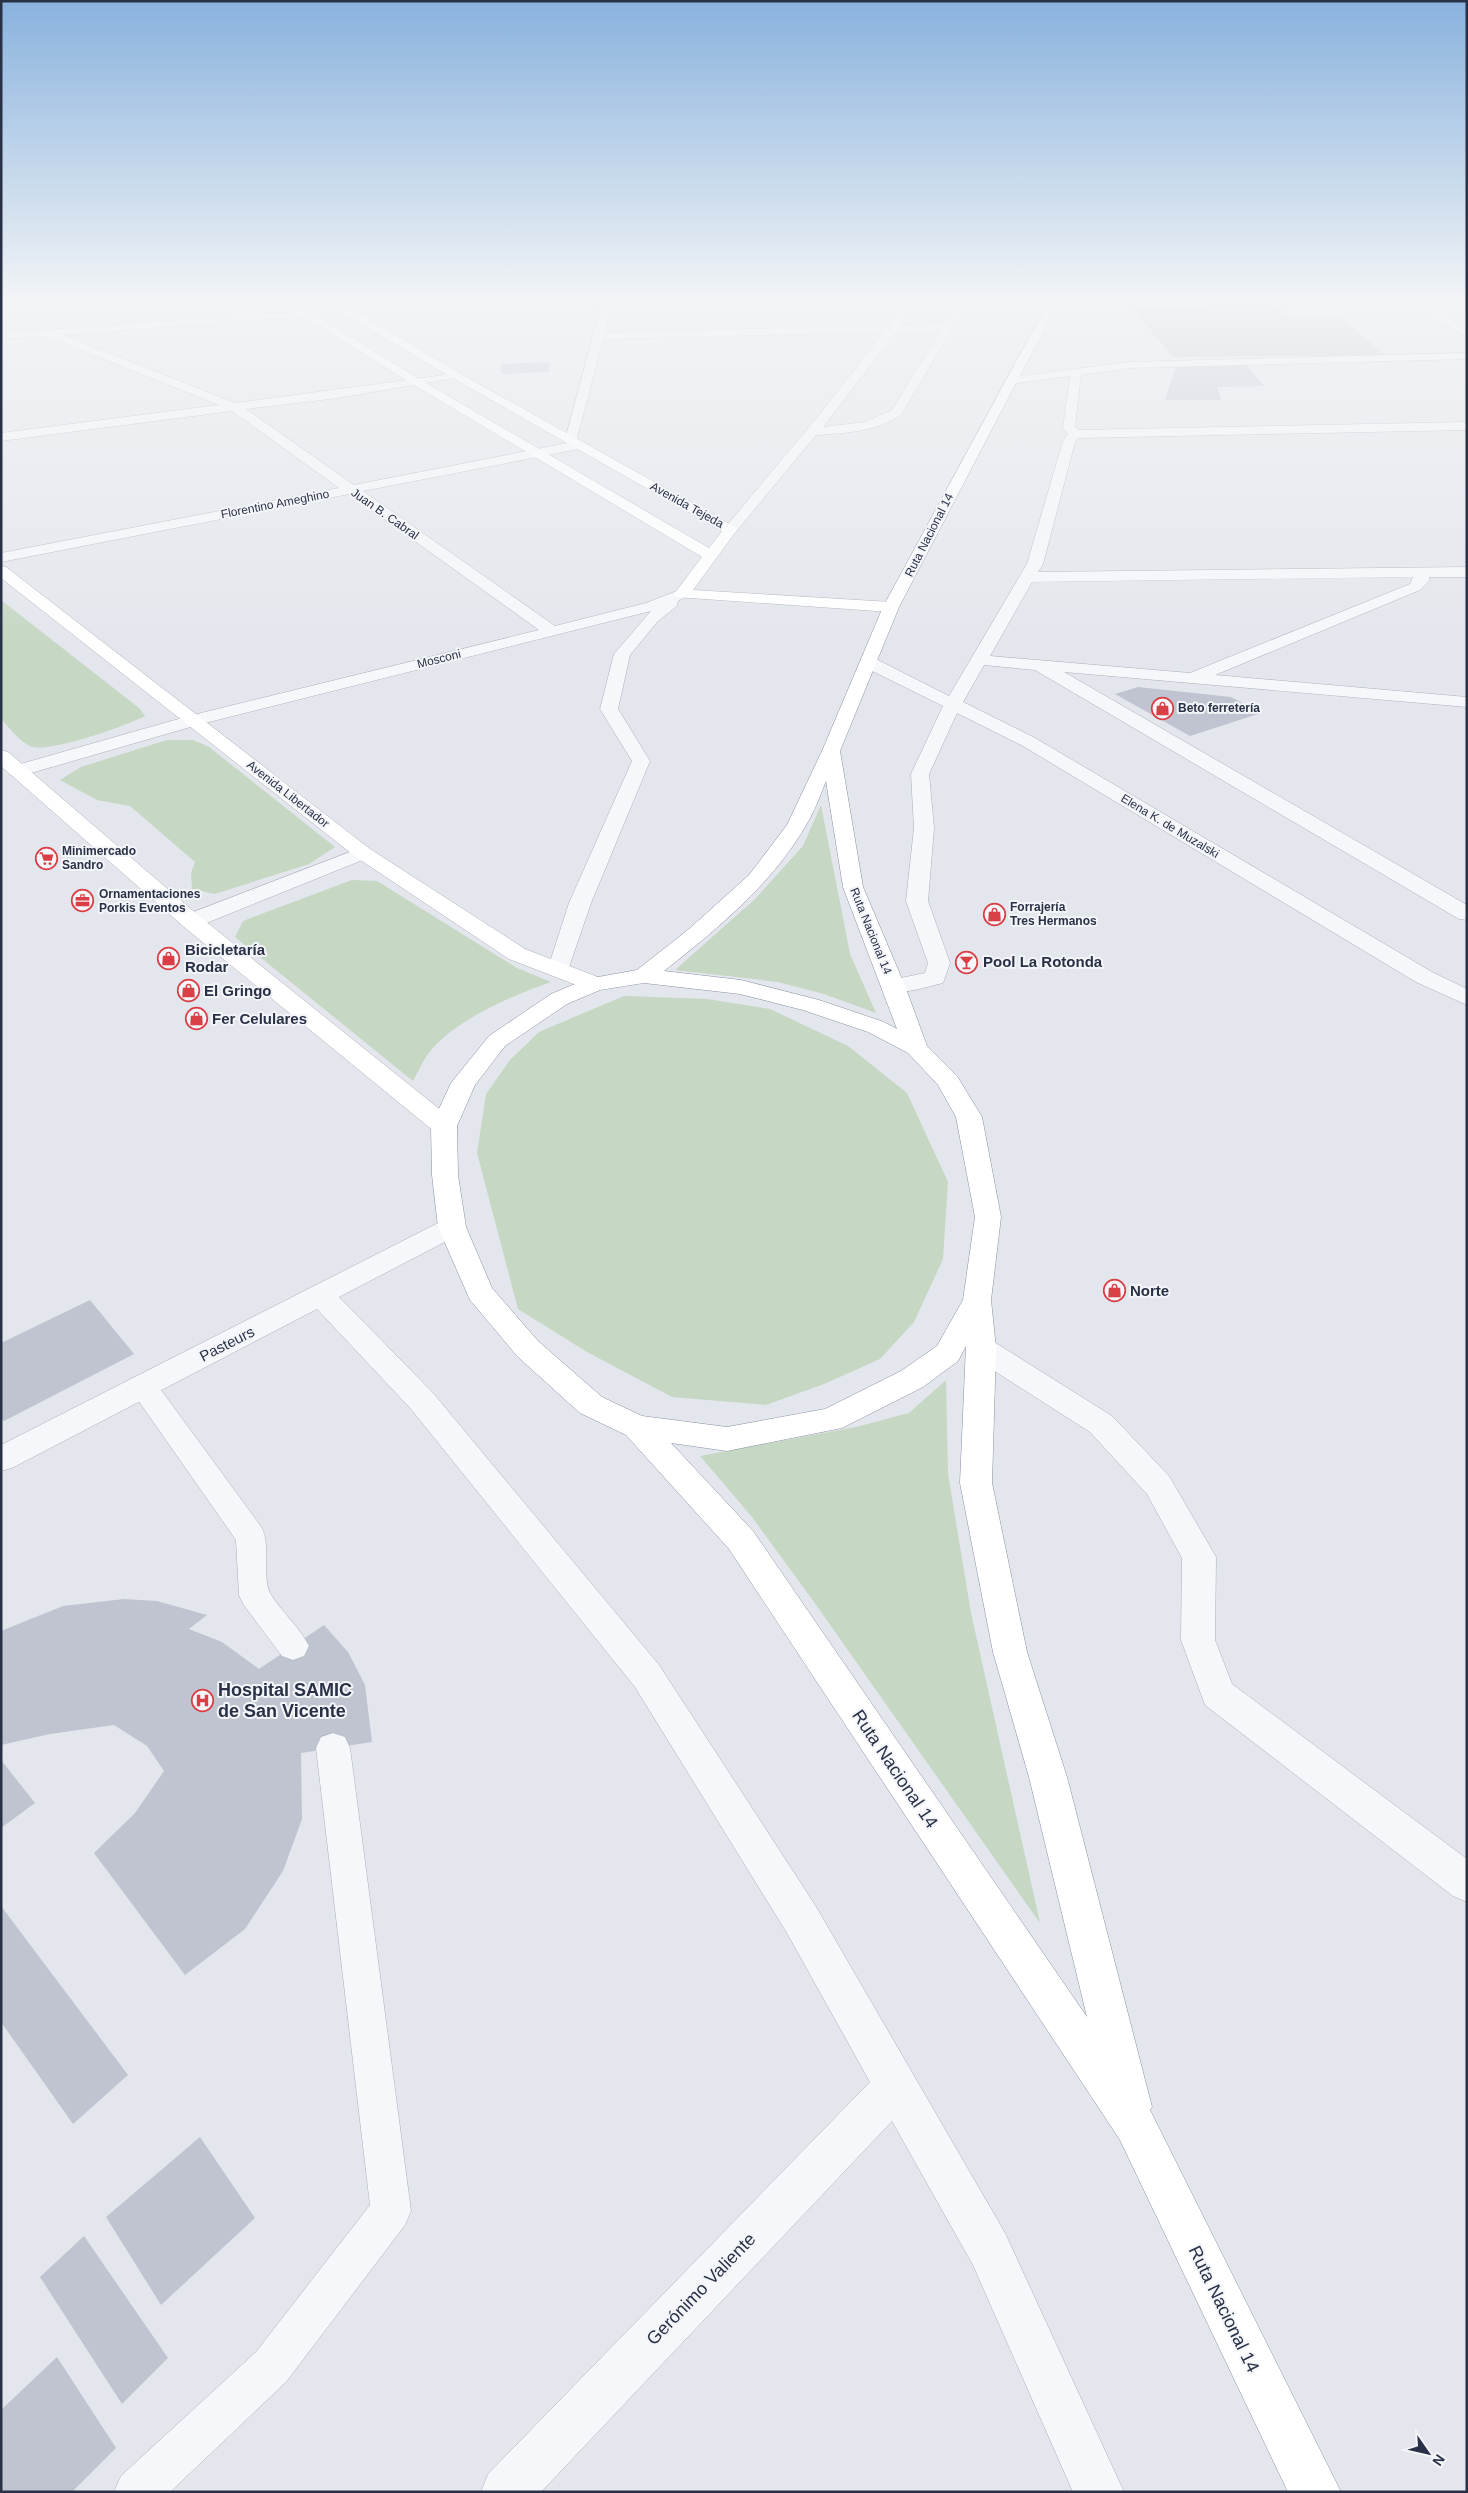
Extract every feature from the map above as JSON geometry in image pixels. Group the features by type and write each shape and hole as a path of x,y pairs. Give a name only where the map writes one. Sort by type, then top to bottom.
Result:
{"main road":[{"path":"471,415 711,556"},
{"name":"Avenida Tejeda","path":"527,415 730,530 682,594"},
{"name":"Ruta Nacional 14","path":"644,976 697,934 756,879 796,826 831,752 891,607 992,415"},
{"name":"Avenida Libertador","path":"1,570 363,853 517,954 559,968 595,984"},
{"path":"682,594 891,607"},
{"name":"Ruta Nacional 14","path":"831,752 852,887 894,986 916,1048"},
{"path":"1,756 191,921 444,1126"},
{"name":"Ruta Nacional 14","path":"977,1300 948,1353 912,1379 831,1420 727,1439 637,1427 591,1405 528,1349 480,1293 452,1227 445,1175 444,1126 462,1083 497,1041 559,999 595,984 644,976 741,987 811,1005 876,1028 916,1048 948,1081 969,1117 988,1217 977,1300 981,1348 976,1483 1010,1652 1048,1777 1135,2125"},
{"name":"Ruta Nacional 14","path":"637,1427 741,1540 1135,2125 1299,2464 1316,2492"}],"street":[{"path":"1,437 177,415"},
{"name":"Juan B. Cabral","path":"246,415 552,632"},
{"path":"575,442 581,415"},
{"path":"730,530 825,415"},
{"path":"812,432 858,427 885,421 893,415"},
{"path":"1071,415 1069,428 1075,434 1099,435 1467,426"},
{"path":"894,986 935,978 939,963 917,901 924,828 920,774 954,704 1035,564 1069,441 1075,434"},
{"name":"Florentino Ameghino","path":"1,558 535,453 575,442"},
{"path":"1191,678 1415,587 1422,580 1419,572"},
{"path":"1028,577 1467,572"},
{"path":"559,968 580,904 641,761 610,709 622,654 651,619 682,594"},
{"name":"Mosconi","path":"17,771 195,720 652,606 682,594"},
{"path":"979,660 1467,702"},
{"name":"Elena K. de Muzalski","path":"868,662 1029,742 1424,977 1467,998"},
{"path":"1038,666 1467,914"},
{"path":"191,921 363,853"},
{"name":"Pasteurs","path":"1,1459 452,1227"},
{"path":"321,1296 422,1401 647,1676 801,1919 989,2249 1099,2492"},
{"path":"981,1348 1101,1424 1158,1485 1199,1557 1198,1640 1218,1694 1467,1883"},
{"name":"Gerónimo Valiente","path":"506,2492 896,2086"}],"lane":[{"path":"143,1386 251,1536 254,1596 293,1646"},
{"path":"136,2492 271,2367 391,2211 333,1748"}],"green space":[{"path":"1,600 139,708 145,716 105,732 69,743 39,747 30,746 22,741 1,719"},
{"path":"167,740 193,740 209,747 335,847 309,864 215,894 192,889 191,873 195,862 130,806 97,800 60,780 81,767"},
{"path":"821,805 850,954 876,1013 824,994 778,982 675,970 754,900 803,846"},
{"path":"352,880 377,881 517,968 551,982 519,994 467,1020 439,1042 428,1054 413,1081 235,937 243,921"},
{"path":"624,996 707,999 770,1009 848,1046 907,1093 948,1182 943,1259 914,1322 880,1359 824,1384 766,1405 672,1397 587,1352 518,1309 477,1153 486,1094 510,1060 539,1032"},
{"path":"946,1380 948,1474 971,1613 1040,1923 814,1602 752,1517 700,1456 856,1427 909,1413"}],"building":[{"path":"1138,687 1231,697 1261,713 1190,736 1115,694"},
{"path":"90,1300 134,1354 4,1421 1,1418 1,1343"},
{"path":"124,1599 157,1601 207,1615 189,1629 222,1642 259,1669 324,1625 348,1652 365,1685 372,1742 301,1753 302,1819 283,1871 245,1929 185,1975 94,1853 135,1813 164,1771 147,1746 114,1725 50,1734 1,1745 1,1631 63,1606"},
{"path":"1,1760 35,1803 1,1828"},
{"path":"1,1906 128,2075 73,2124 1,2022"},
{"path":"200,2137 255,2218 161,2305 106,2217"},
{"path":"84,2236 168,2358 122,2404 40,2277"},
{"path":"57,2357 116,2448 72,2492 1,2492 1,2410"}],"place":[{"name":"Beto ferretería","path":"1162,708"},
{"name":"Minimercado Sandro","path":"46,858"},
{"name":"Ornamentaciones Porkis Eventos","path":"83,901"},
{"name":"Forrajería Tres Hermanos","path":"994,914"},
{"name":"Bicicletaría Rodar","path":"169,959"},
{"name":"Pool La Rotonda","path":"967,962"},
{"name":"El Gringo","path":"188,991"},
{"name":"Fer Celulares","path":"196,1019"},
{"name":"Norte","path":"1114,1291"},
{"name":"Hospital SAMIC de San Vicente","path":"202,1700"}]}
